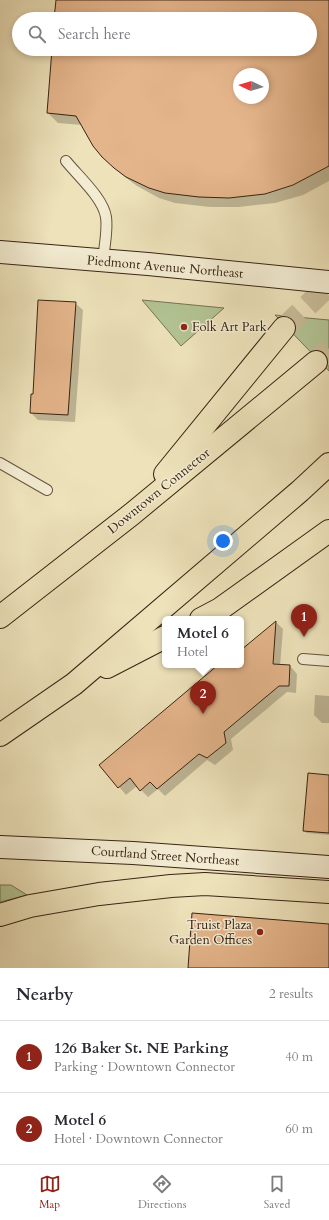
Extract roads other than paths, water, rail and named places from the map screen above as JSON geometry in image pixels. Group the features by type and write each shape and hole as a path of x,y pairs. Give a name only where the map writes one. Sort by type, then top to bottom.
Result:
{"highway":[{"path":"132,514 284,328"},
{"name":"Downtown Connector","path":"0,617 132,514 316,362"},
{"path":"0,735 74,684 294,496 329,464"},
{"path":"207,616 220,609 329,531"},
{"path":"74,684 162,639"},
{"path":"0,915 30,906 92,895 171,886 204,884 329,892"}],"main road":[{"name":"Piedmont Avenue Northeast","path":"0,252 319,281"},
{"name":"Courtland Street Northeast","path":"0,847 146,854 329,867"}],"lane":[{"path":"66,161 96,196 104,208 106,222 103,261"},
{"path":"0,463 47,490"},
{"path":"303,659 329,661"}],"tunnel":[{"path":"284,328 329,285"},
{"path":"316,362 329,349"}],"place":[{"name":"Folk Art Park","path":"184,327"},
{"name":"126 Baker St. NE Parking","path":"304,637"},
{"name":"Motel 6","path":"203,714"},
{"name":"Truist Plaza Garden Offices","path":"260,932"}]}
